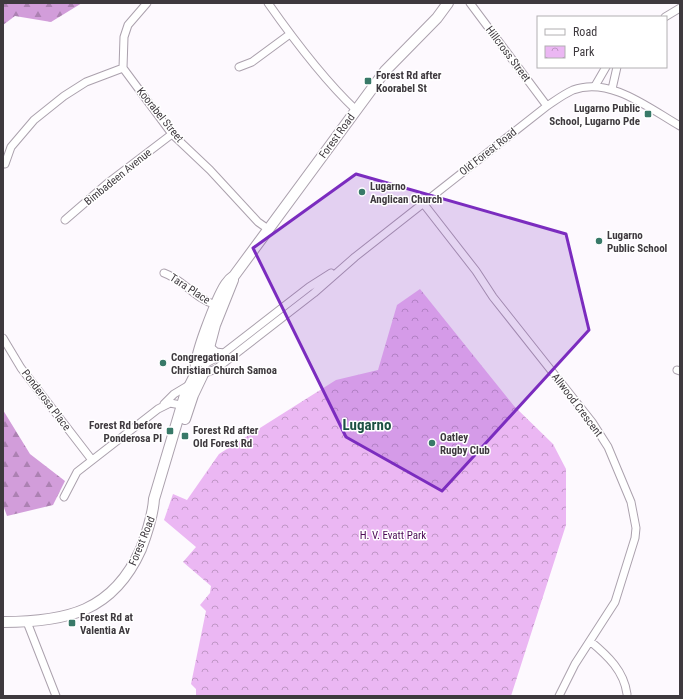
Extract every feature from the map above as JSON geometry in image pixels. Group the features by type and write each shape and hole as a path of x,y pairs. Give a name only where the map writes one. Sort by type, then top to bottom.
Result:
{"street":[{"path":"5,164 11,147 34,120 64,96 86,82 123,68 124,37 128,25 147,3"},
{"path":"268,3 290,34 340,94 356,110"},
{"name":"Forest Road","path":"3,622 56,620 74,615 88,608 109,594 123,580 134,563 154,512 161,501 189,385 202,369 216,305 224,286 234,276 389,66 437,18 448,3"},
{"name":"Hillcross Street","path":"470,3 547,106"},
{"path":"667,16 680,8"},
{"path":"239,67 252,62 290,34"},
{"name":"Koorabel Street","path":"123,68 172,134 210,170 258,222 268,229"},
{"path":"595,86 605,68"},
{"path":"612,89 617,68"},
{"name":"Old Forest Road","path":"202,369 216,369 314,294 355,257 423,203 547,106 572,90 595,86 612,89 680,126"},
{"name":"Bimbadeen Avenue","path":"65,220 109,182 172,134"},
{"name":"Allwood Crescent","path":"423,203 476,271 493,297 592,422 608,447 631,502 636,528 635,538 615,602 575,664 559,696"},
{"name":"Old Forest Road","path":"202,369 309,287 355,257"},
{"name":"Tara Place","path":"164,273 182,282 201,299 216,305"},
{"name":"Forest Road","path":"185,406 193,395 215,325 231,288 234,276"},
{"name":"Ponderosa Place","path":"3,338 21,368 92,460"},
{"path":"209,346 216,352 224,353"},
{"path":"64,496 77,472 163,406 174,394 189,385"},
{"path":"163,406 170,403 185,406"},
{"path":"27,622 56,696"},
{"path":"590,641 607,655 618,668 626,684 627,694"}],"highlighted area":[{"path":"356,174 566,234 589,330 442,491 346,437 253,248"}],"green space":[{"path":"3,3 82,3 51,22 15,16 3,25"},
{"name":"H. V. Evatt Park","path":"420,289 514,406 553,444 566,469 566,525 511,696 196,696 196,689 191,684 206,611 200,605 210,593 211,586 183,562 196,547 164,520 173,494 187,500 219,454 336,380 378,370 397,305"},
{"path":"3,410 30,454 65,481 53,505 7,516 3,505"}],"place":[{"name":"Forest Rd after Koorabel St","path":"368,81"},
{"name":"Lugarno Public School, Lugarno Pde","path":"648,114"},
{"name":"Lugarno Anglican Church","path":"362,192"},
{"name":"Lugarno Public School","path":"599,241"},
{"name":"Congregational Christian Church Samoa","path":"163,363"},
{"name":"Forest Rd before Ponderosa Pl","path":"170,431"},
{"name":"Forest Rd after Old Forest Rd","path":"185,436"},
{"name":"Oatley Rugby Club","path":"432,443"},
{"name":"Forest Rd at Valentia Av","path":"72,623"}],"district":[{"name":"Lugarno","path":"367,425"}]}
